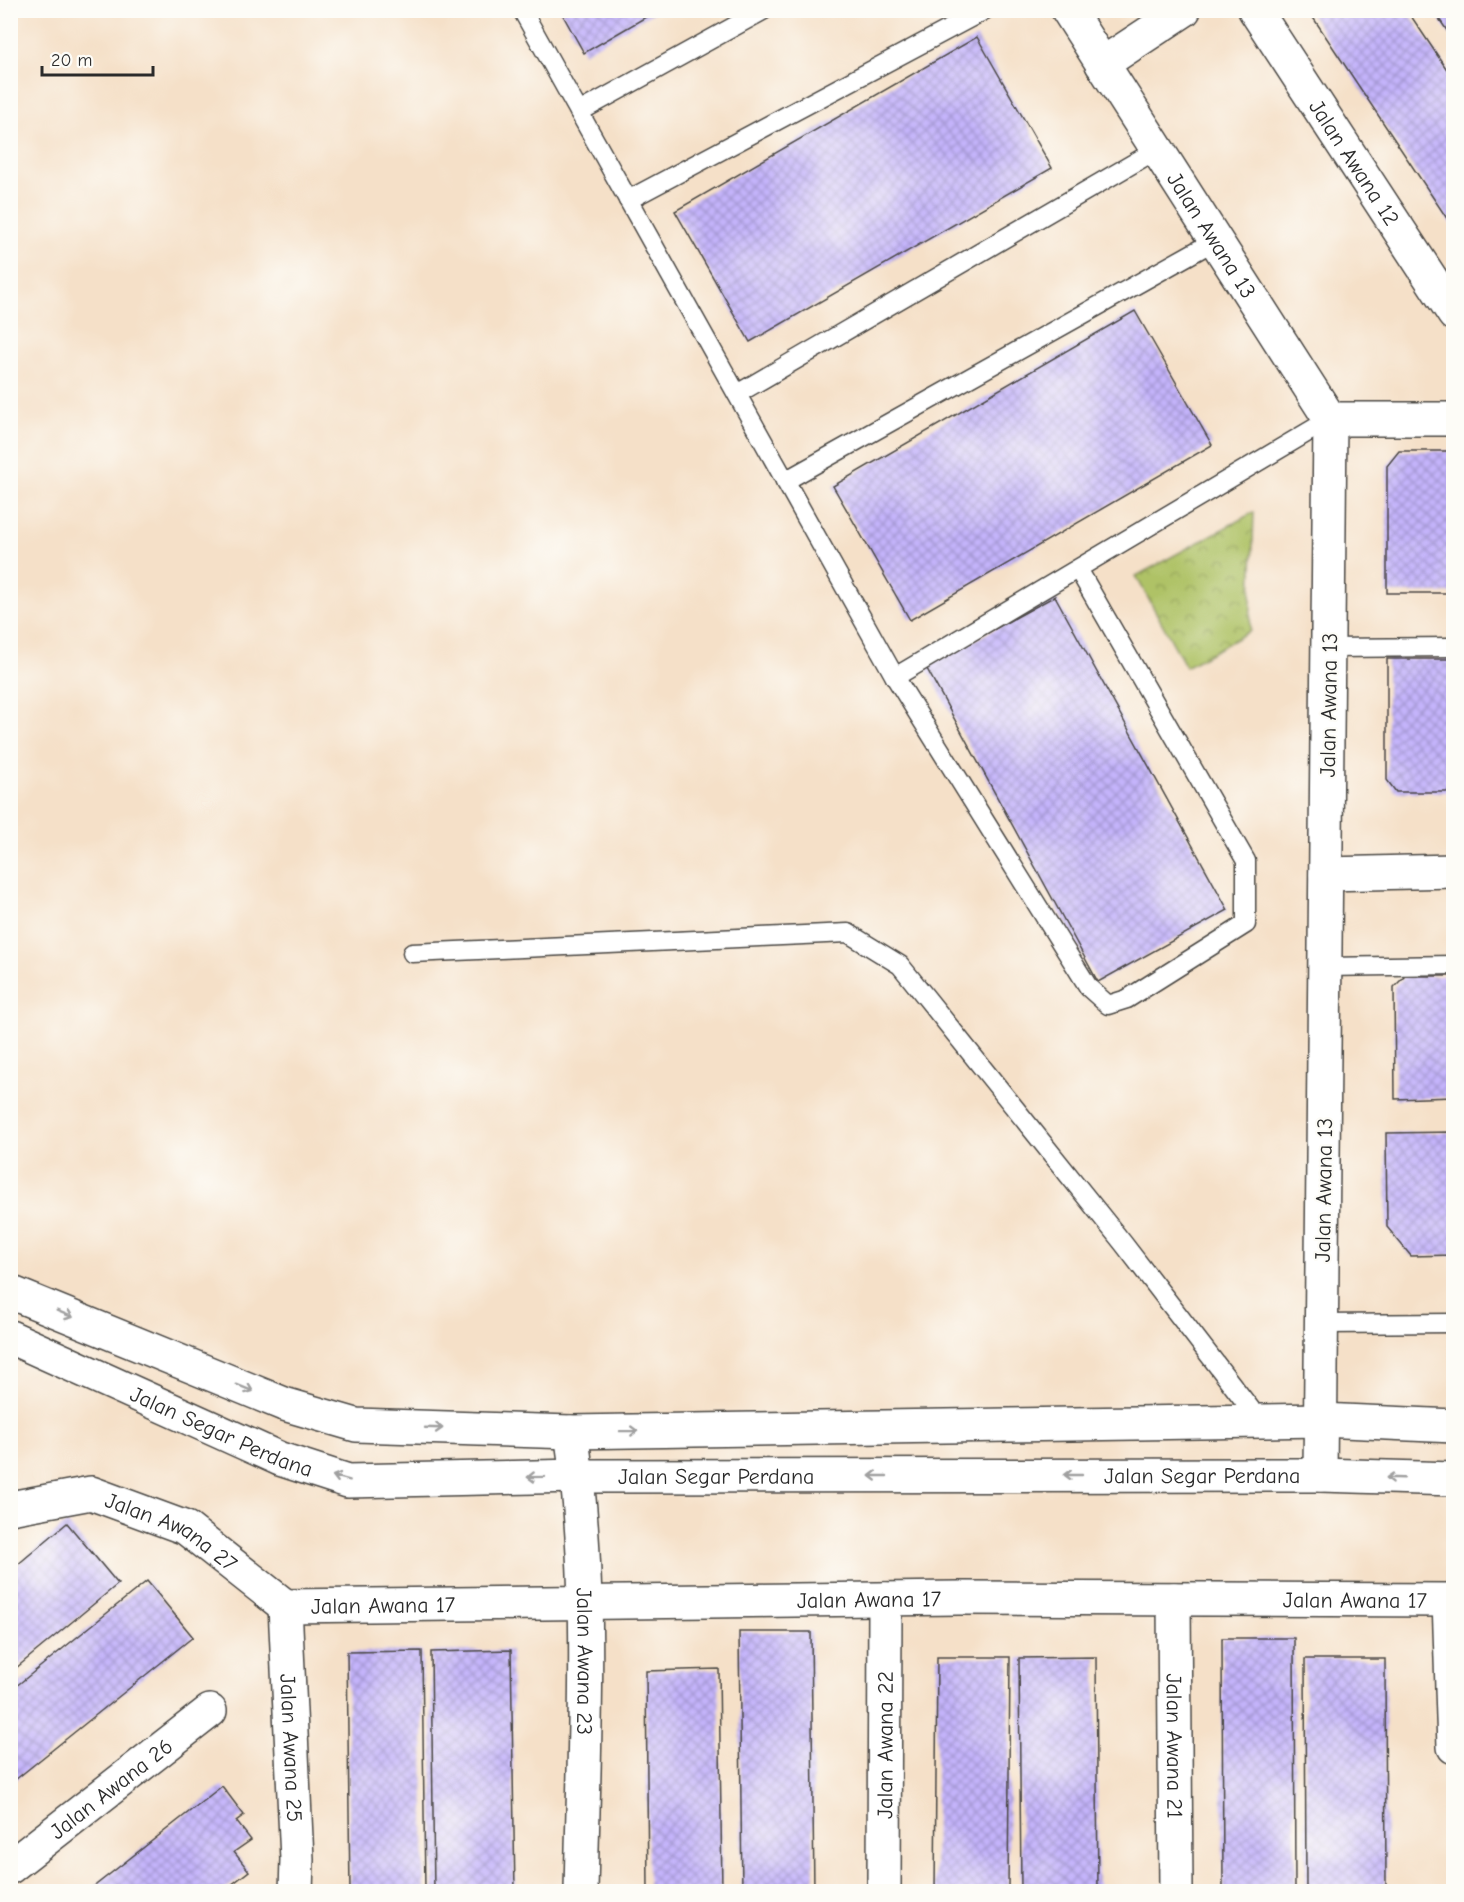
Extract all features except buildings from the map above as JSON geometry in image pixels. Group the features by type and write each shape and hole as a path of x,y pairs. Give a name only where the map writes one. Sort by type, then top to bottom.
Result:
{"street":[{"name":"Jalan Awana 13","path":"1068,10 1330,419 1320,1475"},
{"path":"1102,64 1184,10"},
{"name":"Jalan Awana 12","path":"1254,10 1454,314"},
{"path":"1330,419 1454,419"},
{"path":"1326,874 1454,871"},
{"name":"Jalan Segar Perdana","path":"10,1292 285,1404 356,1425 571,1432 1321,1420 1454,1426"},
{"name":"Jalan Segar Perdana","path":"10,1337 280,1459 348,1481 578,1476 1320,1475 1454,1479"},
{"name":"Jalan Awana 23","path":"571,1432 578,1476 586,1602 581,1892"},
{"name":"Jalan Awana 27","path":"10,1508 91,1492 186,1528 285,1606"},
{"name":"Jalan Awana 17","path":"285,1606 885,1599 1451,1600"},
{"name":"Jalan Awana 22","path":"884,1892 885,1599"},
{"name":"Jalan Awana 21","path":"1174,1599 1176,1892"},
{"path":"1451,1600 1454,1747"},
{"name":"Jalan Awana 25","path":"285,1606 297,1859 296,1892"},
{"name":"Jalan Awana 26","path":"10,1867 210,1711"}],"lane":[{"path":"522,10 896,677 1089,988 1107,1005 1127,999 1246,924 1246,861 1078,569"},
{"path":"579,112 764,10"},
{"path":"628,200 985,10"},
{"path":"737,394 1158,149"},
{"path":"785,481 1216,240"},
{"path":"896,677 1330,419"},
{"path":"1328,648 1454,647"},
{"path":"411,953 848,933 900,965 1123,1243 1260,1421"},
{"path":"1325,967 1454,965"},
{"path":"1322,1323 1454,1323"}],"green space":[{"path":"1254,512 1250,631 1186,667 1136,576"}]}
